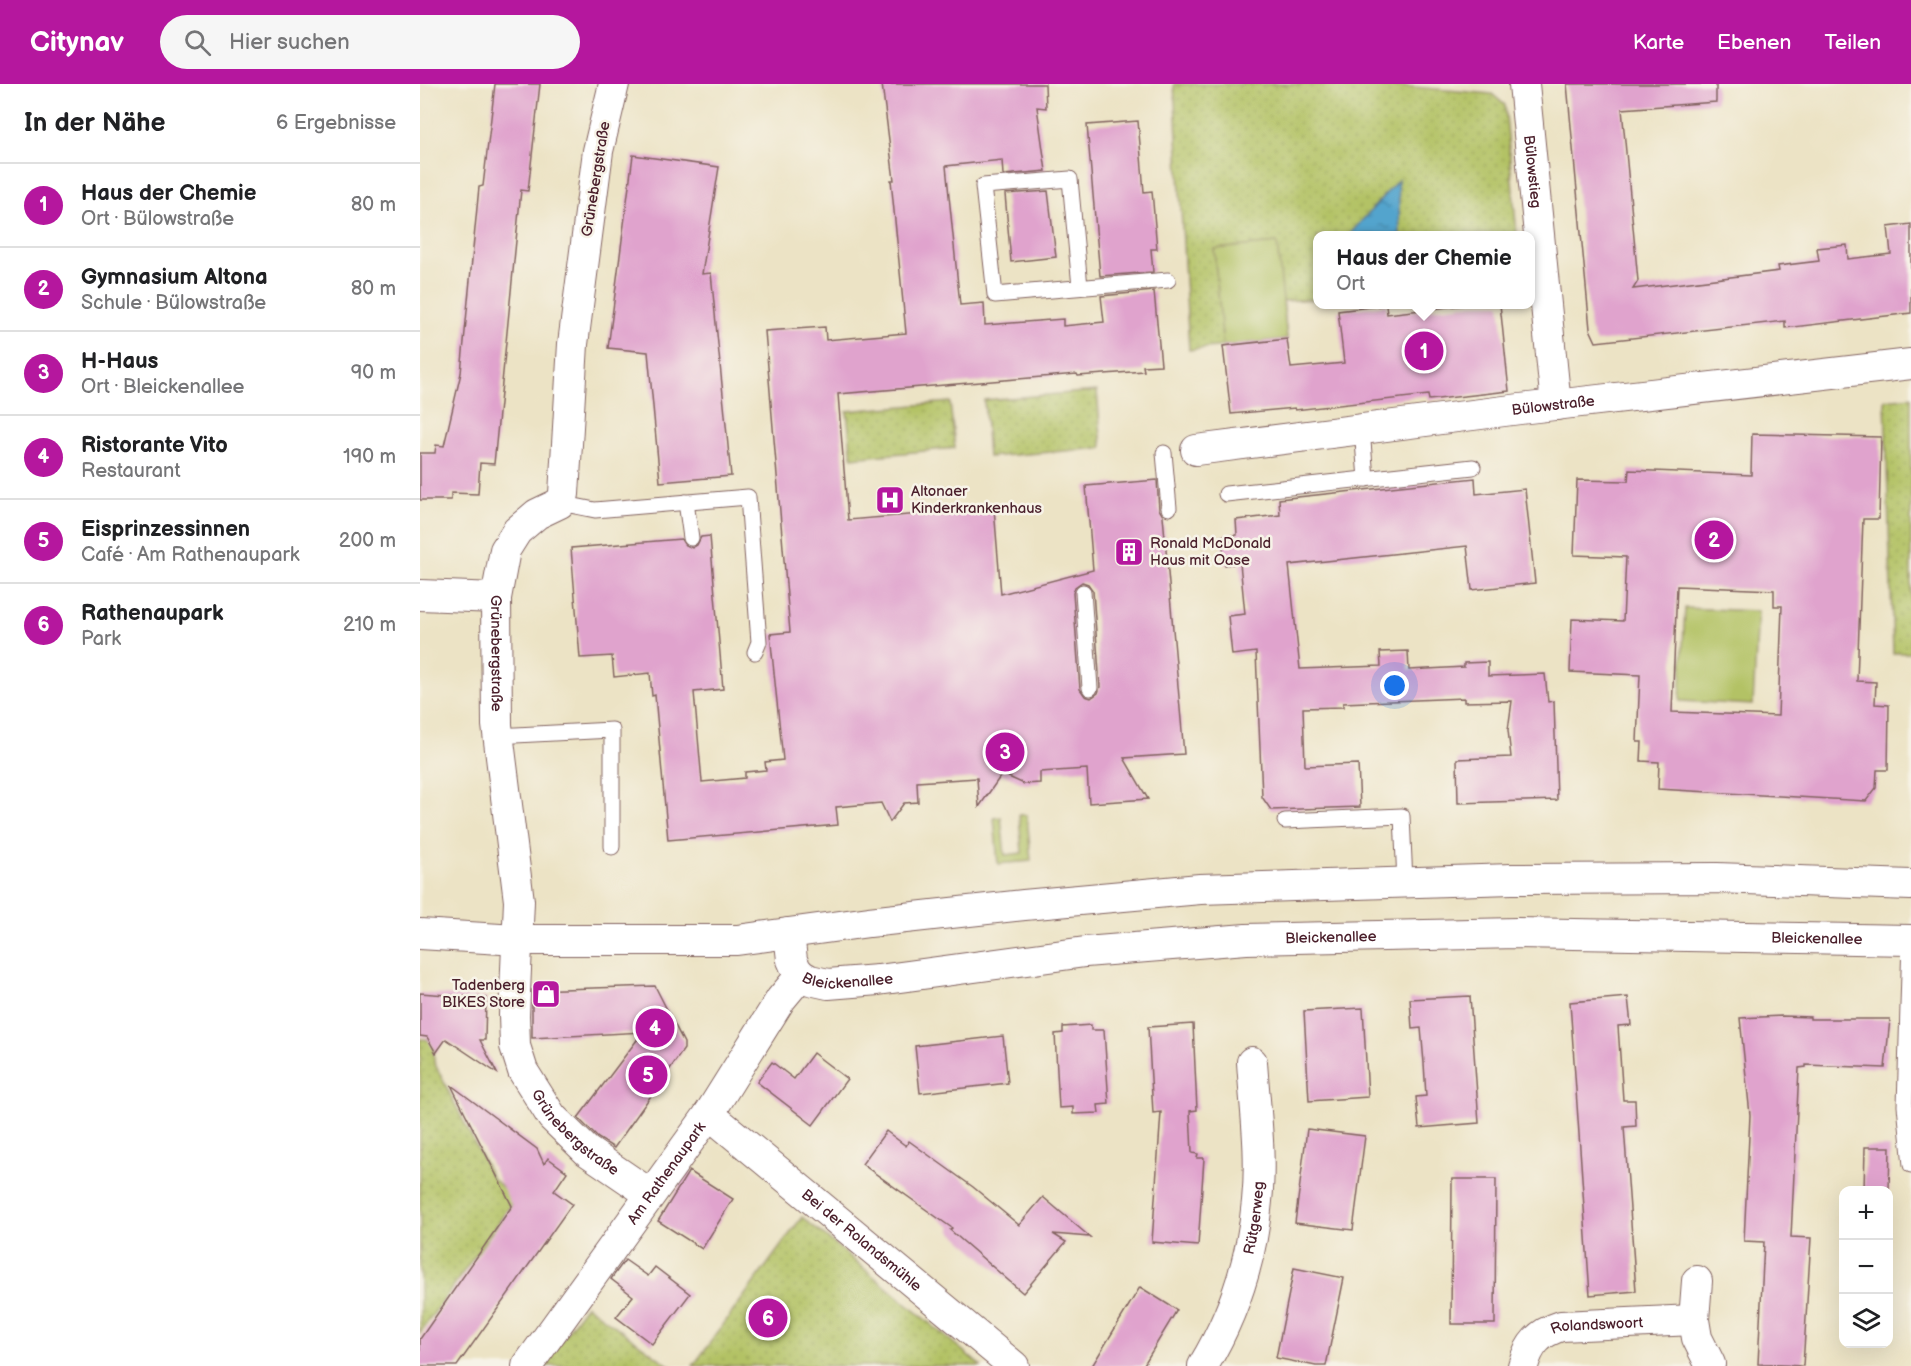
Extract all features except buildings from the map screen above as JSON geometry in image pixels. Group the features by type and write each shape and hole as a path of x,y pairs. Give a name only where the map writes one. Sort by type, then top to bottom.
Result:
{"street":[{"name":"Grünebergstraße","path":"614,84 598,151 573,344 564,494 560,503 537,514 517,531 505,550 496,598 498,736 519,901 514,1036 523,1071 552,1117 559,1124 587,1151 650,1194"},
{"name":"Bülowstieg","path":"1524,84 1556,405"},
{"name":"Bülowstraße","path":"1196,450 1911,364"},
{"path":"420,595 496,598"},
{"path":"420,934 518,940 737,940 1024,904 1200,889 1406,882 1717,878 1911,885"},
{"name":"Bleickenallee","path":"789,933 792,960 801,975 818,983 878,980 1085,952 1246,939 1517,933 1911,940"},
{"name":"Am Rathenaupark","path":"527,1366 709,1114 781,999 801,975"},
{"name":"Rütgerweg","path":"1203,1366 1218,1341 1234,1302 1249,1252 1256,1211 1258,1164 1252,1062"},
{"name":"Bei der Rolandsmühle","path":"709,1114 1014,1366"},
{"path":"1697,1281 1694,1320 1697,1338 1710,1364"},
{"name":"Rolandswoort","path":"1523,1366 1528,1350 1546,1330 1562,1326 1694,1320"}],"lane":[{"path":"1080,287 1070,179 983,186 995,295 1168,280"},
{"path":"1362,429 1366,479"},
{"path":"1164,453 1169,508"},
{"path":"1226,494 1473,467"},
{"path":"560,503 595,510 748,497 759,642 755,652"},
{"path":"686,502 691,538"},
{"path":"1083,592 1090,688"},
{"path":"498,736 612,730 612,847"},
{"path":"1285,821 1402,816 1406,882"},
{"path":"1911,940 1905,1106 1911,1165"}],"green space":[{"path":"1174,84 1413,87 1492,94 1505,105 1517,231 1313,231 1313,299 1283,301 1287,339 1189,350"},
{"path":"1277,243 1287,339 1223,346 1214,249"},
{"path":"1097,391 1102,448 988,457 984,400"},
{"path":"1911,397 1911,653 1893,653 1885,400"},
{"path":"950,402 955,448 852,458 847,411"},
{"path":"1685,608 1758,611 1753,705 1680,701"},
{"path":"1019,815 1027,815 1031,861 998,864 994,818 1001,817 1005,855 1022,853"},
{"path":"420,1039 434,1040 434,1062 492,1178 516,1198 420,1333"},
{"path":"802,1217 981,1366 693,1366"},
{"path":"586,1305 670,1366 543,1366"}],"water":[{"path":"1398,180 1400,231 1353,231"}],"place":[{"name":"Haus der Chemie","path":"1424,351"},
{"name":"Altonaer Kinderkrankenhaus","path":"890,500"},
{"name":"Gymnasium Altona","path":"1714,540"},
{"name":"Ronald McDonald Haus mit Oase","path":"1129,552"},
{"name":"H-Haus","path":"1005,752"},
{"name":"Tadenberg BIKES Store","path":"546,994"},
{"name":"Ristorante Vito","path":"655,1028"},
{"name":"Eisprinzessinnen","path":"648,1075"},
{"name":"Rathenaupark","path":"768,1318"}]}
